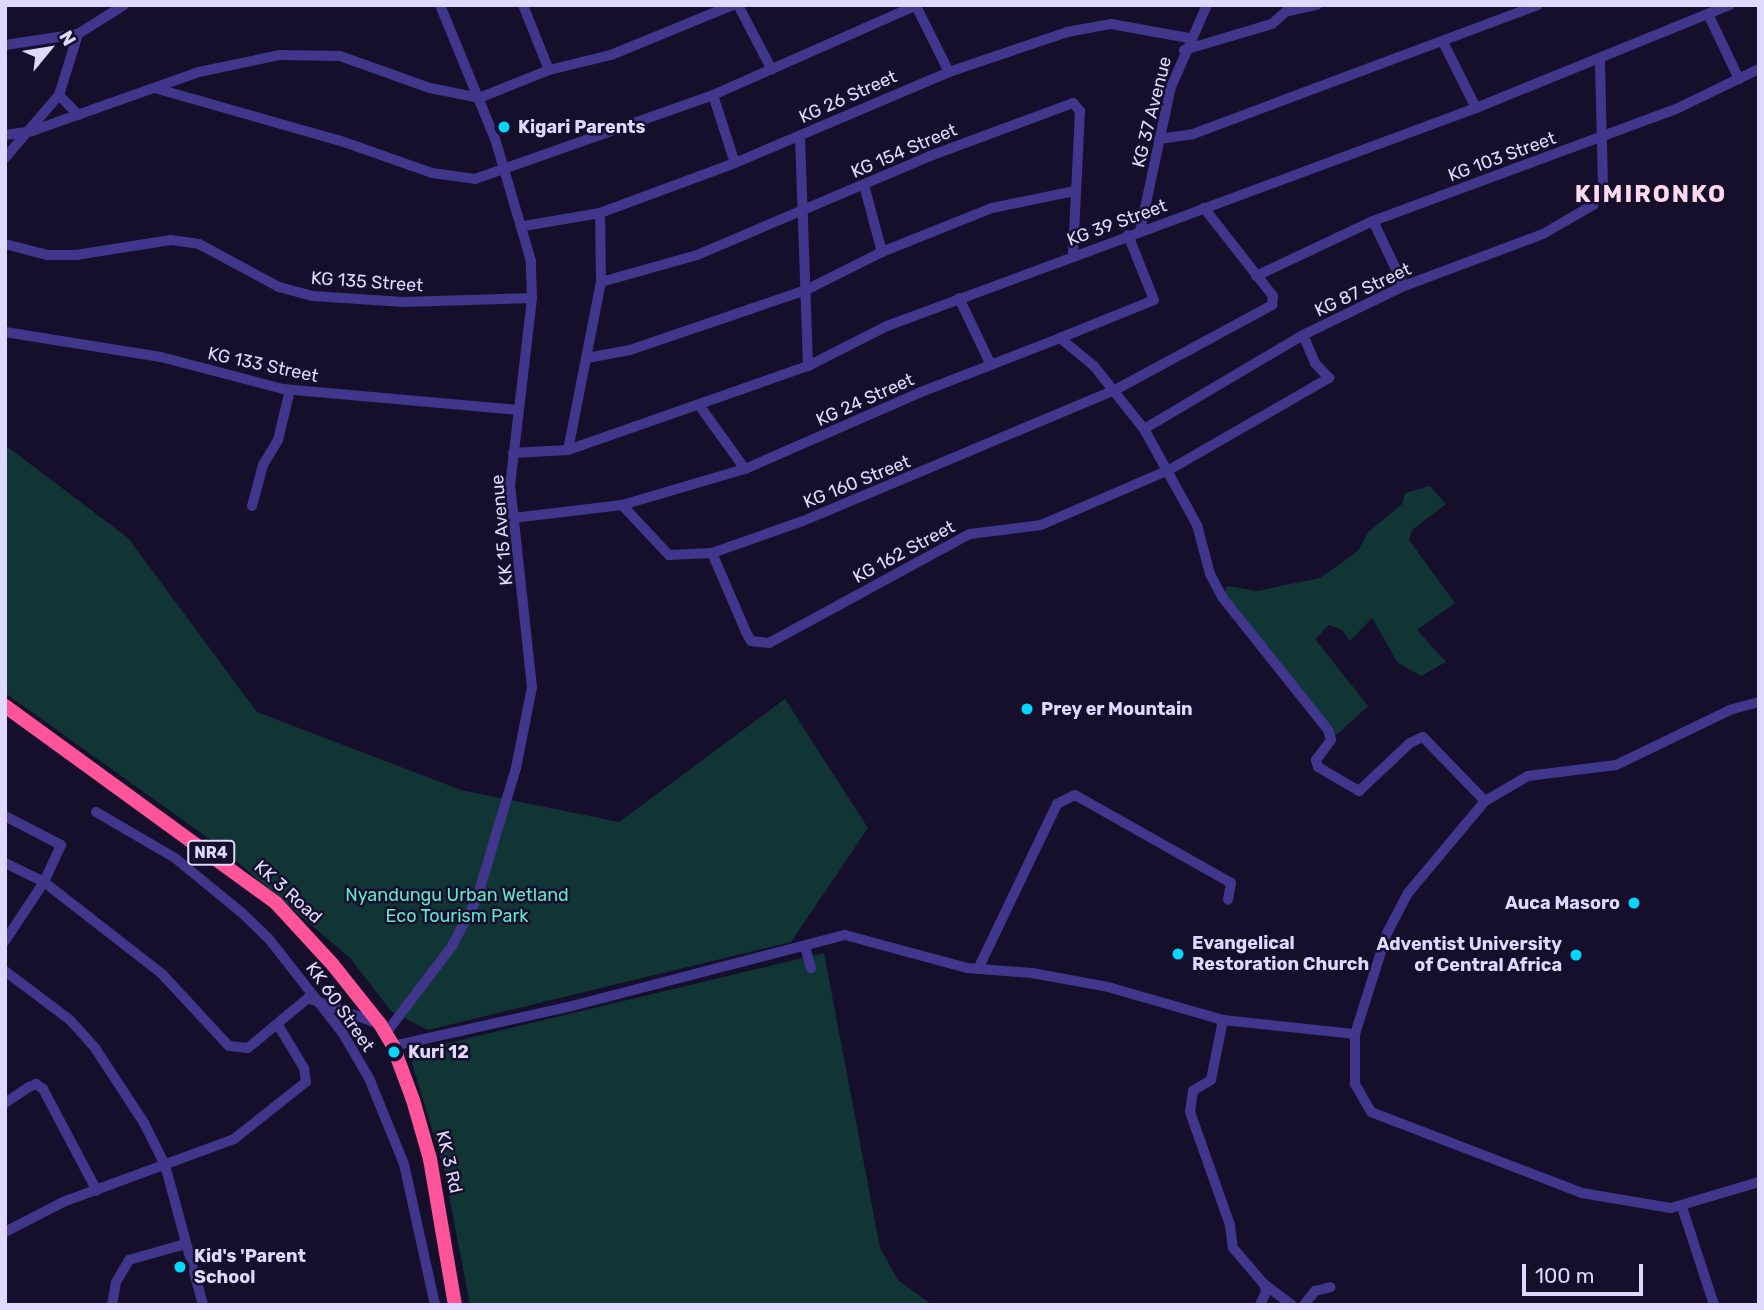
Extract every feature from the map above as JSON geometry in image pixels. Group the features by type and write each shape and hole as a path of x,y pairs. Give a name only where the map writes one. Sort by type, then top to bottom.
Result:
{"highway":[{"name":"KK 3 Road","path":"5,706 275,903 315,944 386,1034"},
{"name":"KK 3 Rd","path":"386,1034 430,1159 455,1305"}],"street":[{"name":"KK 15 Avenue","path":"386,1034 465,923 497,840 529,717 531,656 513,518 513,453 532,298 524,226 479,98 440,5"},
{"path":"523,5 549,70"},
{"path":"5,135 32,131 235,62 312,52 340,56 430,88 479,98 549,70 611,55 736,5 772,70"},
{"path":"158,89 456,179 505,169 713,95 916,5 949,72"},
{"name":"KG 37 Avenue","path":"1140,230 1159,139 1184,50 1207,5"},
{"path":"1184,50 1257,29 1292,8 1317,5"},
{"path":"1159,139 1193,134 1538,5"},
{"name":"KG 39 Street","path":"513,453 568,450 808,366 887,326 1140,230 1476,108 1709,16 1730,5"},
{"path":"5,45 78,34 118,6"},
{"path":"1709,16 1739,79"},
{"name":"KG 26 Street","path":"524,226 600,214 734,163 949,72 1102,24 1189,38"},
{"path":"5,158 32,131 59,95 78,34"},
{"path":"1443,41 1476,108"},
{"path":"1598,138 1600,60"},
{"name":"KG 103 Street","path":"1256,276 1373,221 1598,138 1759,69"},
{"path":"59,95 78,115"},
{"path":"713,95 734,163"},
{"name":"KG 154 Street","path":"601,282 697,255 990,132 1073,103 1080,111 1073,256"},
{"path":"800,136 808,366"},
{"name":"KG 87 Street","path":"1144,429 1303,335 1404,286 1543,234 1601,196 1598,138"},
{"path":"864,185 882,252"},
{"path":"587,358 630,350 806,290 882,252 992,208 1075,191"},
{"path":"1204,208 1256,276"},
{"path":"568,450 601,282 600,214"},
{"path":"1373,221 1404,286"},
{"name":"KG 24 Street","path":"513,518 622,505 745,469 990,363 1152,304 1154,294 1128,235"},
{"name":"KG 135 Street","path":"5,244 47,255 76,255 171,240 199,244 270,284 313,296 404,302 532,298"},
{"name":"KG 160 Street","path":"622,505 669,555 712,553 816,516 1115,390 1272,305 1273,296 1256,276"},
{"path":"959,298 990,363"},
{"name":"KG 133 Street","path":"5,332 161,357 290,390 517,410"},
{"path":"1169,470 1329,378 1315,363 1303,335"},
{"path":"1060,338 1115,390 1144,429 1169,470 1196,525 1210,574 1222,597 1328,730 1331,740 1316,760 1318,766 1359,791 1410,743 1423,737 1485,802"},
{"path":"252,506 263,465 278,440 290,390"},
{"path":"699,405 745,469"},
{"name":"KG 162 Street","path":"712,553 746,632 760,645 970,534 1041,525 1169,470"},
{"path":"1759,702 1730,710 1616,765 1528,776 1485,802 1408,893 1374,965 1356,1034 1355,1084 1371,1112 1582,1193 1648,1206 1682,1207 1759,1182"},
{"path":"978,969 1057,804 1075,795 1231,883 1228,901"},
{"name":"KK 60 Street","path":"96,812 137,834 214,889 269,939 317,998 369,1078 390,1124 416,1207 435,1305"},
{"path":"5,816 58,842 61,850 44,882 5,941"},
{"path":"5,863 44,882 162,974 229,1046 248,1048 278,1025 302,1000 317,998 386,1034 805,946 835,936 861,936 939,962 1108,987 1223,1020 1356,1034"},
{"path":"805,946 811,968"},
{"path":"5,971 70,1020 95,1048 165,1165 203,1305"},
{"path":"1223,1020 1211,1080 1193,1091 1191,1112 1230,1225 1233,1248 1264,1283 1292,1305"},
{"path":"5,1231 63,1202 234,1139 306,1082 304,1068 278,1025"},
{"path":"5,1103 36,1084 43,1089 97,1191"},
{"path":"1682,1207 1714,1305"},
{"path":"112,1305 116,1282 129,1259 185,1244"},
{"path":"1264,1283 1262,1301 1282,1297"},
{"path":"1304,1305 1315,1291 1331,1287"}],"green space":[{"name":"Nyandungu Urban Wetland Eco Tourism Park","path":"5,445 128,538 257,712 461,790 619,822 785,699 868,828 791,942 428,1030 391,1011 350,958 215,843 5,693"},
{"path":"1430,486 1446,504 1412,530 1409,540 1455,603 1417,630 1446,662 1421,676 1398,663 1372,618 1350,641 1342,630 1329,625 1315,639 1368,706 1331,740 1222,597 1227,586 1257,591 1320,578 1358,551 1368,532 1402,504 1405,493"},
{"path":"824,953 880,1248 898,1280 932,1305 470,1305 444,1169 412,1063 415,1055 427,1048"}],"place":[{"name":"Kigari Parents","path":"504,127"},
{"name":"Prey er Mountain","path":"1027,709"},
{"name":"Auca Masoro","path":"1634,903"},
{"name":"Evangelical Restoration Church","path":"1178,954"},
{"name":"Adventist University of Central Africa","path":"1576,955"},
{"name":"Kuri 12","path":"394,1052"},
{"name":"Kid's 'Parent School","path":"180,1267"}],"district":[{"name":"KIMIRONKO","path":"1651,195"}]}
